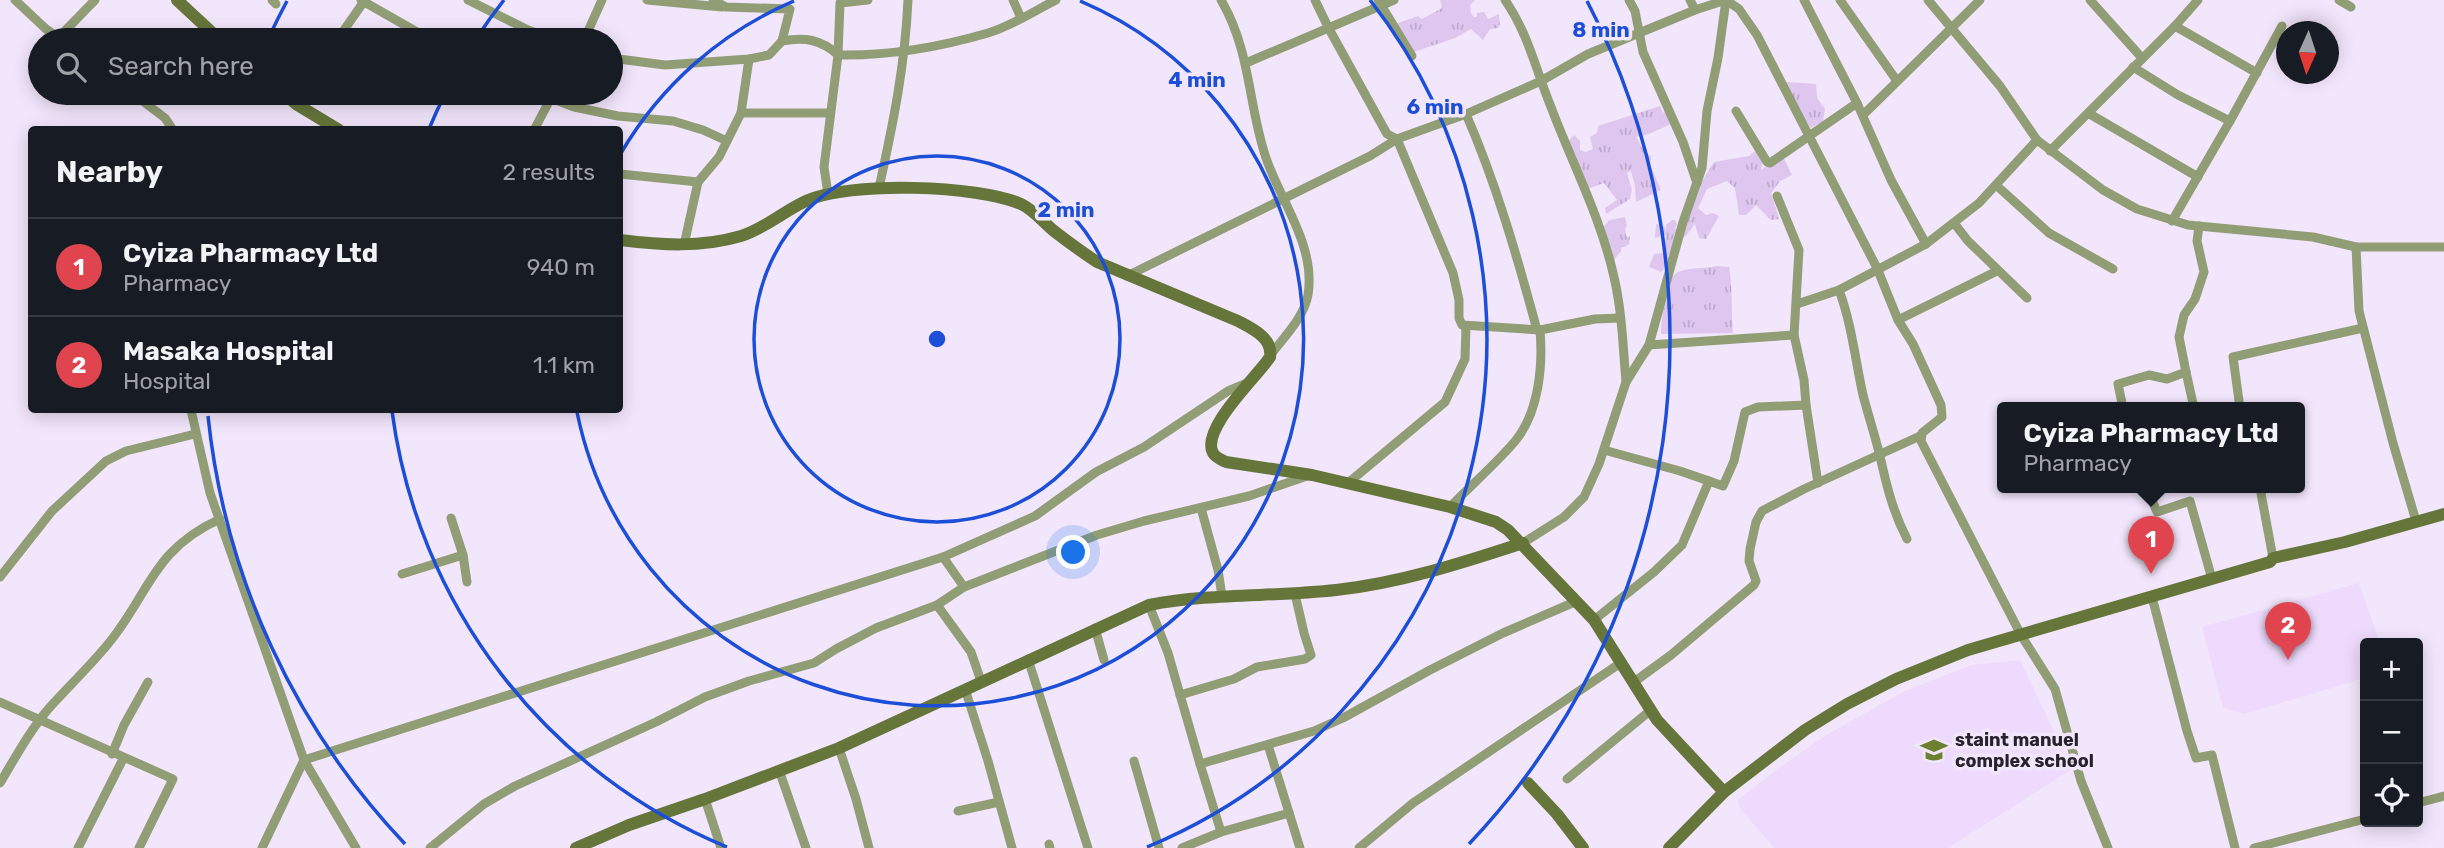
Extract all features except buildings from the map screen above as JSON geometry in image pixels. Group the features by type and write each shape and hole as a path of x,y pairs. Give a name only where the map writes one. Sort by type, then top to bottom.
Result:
{"main road":[{"path":"177,0 207,28"},
{"path":"301,106 333,126"},
{"path":"623,240 684,245 706,244 744,236 806,200 845,190 938,189 1006,199 1022,205 1097,262 1238,321 1268,342 1272,353 1268,362 1249,382 1215,429 1212,453 1226,462 1312,475 1450,507 1496,522 1523,543 1594,621 1668,734 1724,792"},
{"path":"1669,848 1724,792 1805,730 1847,704 1933,662 2270,562 2273,558 2345,542 2444,513"},
{"path":"576,848 629,825 839,748 1149,605 1222,596 1295,594 1415,577 1523,543"},
{"path":"1528,783 1557,814 1583,848"}],"street":[{"path":"15,0 45,28"},
{"path":"71,28 95,0"},
{"path":"468,0 528,28"},
{"path":"589,28 602,0"},
{"path":"623,60 665,65 769,55 782,41 790,9 647,0"},
{"path":"713,0 726,7"},
{"path":"828,194 824,167 838,55 840,3 868,0"},
{"path":"879,188 897,109 906,51 908,0"},
{"path":"1013,0 1021,18"},
{"path":"782,41 797,38 817,40 838,55 906,51 989,32 1056,0"},
{"path":"1221,0 1238,33 1267,160 1285,198 1303,247 1308,287 1304,307 1272,353"},
{"path":"1315,0 1387,134 1397,139 1453,273 1460,321 1466,326 1539,330 1595,319 1620,318"},
{"path":"1246,63 1380,3 1394,0"},
{"path":"1505,0 1515,14 1534,55 1541,81 1594,212 1614,276 1626,382"},
{"path":"1629,0 1635,11 1643,52 1683,142 1697,183"},
{"path":"1689,0 1695,10"},
{"path":"1127,276 1370,156 1397,139 1466,114 1541,81 1588,54 1726,0"},
{"path":"1634,682 1671,656 1755,585 1749,561 1750,549 1756,522 1762,511 1920,436 1942,417 1942,410 1913,344 1898,320 1877,268 1810,137 1757,35 1739,9 1726,0"},
{"path":"1523,543 1575,508 1591,484 1626,382 1649,345 1682,222 1704,158 1707,111 1723,32 1726,0"},
{"path":"1804,0 1863,115 1891,180 1926,244"},
{"path":"1840,0 1897,81"},
{"path":"1928,0 2000,86 2038,140 2102,190 2137,209 2172,221 2199,226 2313,237 2356,247 2444,247"},
{"path":"1863,115 1980,0"},
{"path":"2090,0 2142,58"},
{"path":"2050,151 2198,0"},
{"path":"2339,0 2351,7"},
{"path":"345,28 363,1 410,28"},
{"path":"1380,3 1412,56"},
{"path":"2175,26 2257,73"},
{"path":"2172,221 2276,37"},
{"path":"684,245 698,182 719,157 741,113 749,59"},
{"path":"2133,67 2178,95 2230,121"},
{"path":"1736,111 1753,142 1770,163 1857,103"},
{"path":"148,105 165,118 170,126"},
{"path":"536,126 548,105"},
{"path":"570,105 618,116 673,121 727,141"},
{"path":"741,113 830,113"},
{"path":"2088,113 2198,177"},
{"path":"1450,507 1516,440 1534,405 1538,384 1539,330 1510,231 1466,114"},
{"path":"1797,304 1839,290 1926,244 1996,186 2038,140"},
{"path":"623,174 698,182"},
{"path":"1996,186 2049,233 2113,269"},
{"path":"1777,196 1799,250 1794,335 1804,380 1818,483"},
{"path":"1954,223 1997,271 2027,298"},
{"path":"2193,402 2179,337 2184,315 2195,299 2204,272 2197,241 2199,226"},
{"path":"2356,247 2359,311 2416,521"},
{"path":"1898,320 1997,271"},
{"path":"1839,290 1847,312 1863,394 1886,487 1895,516 1907,539"},
{"path":"1348,483 1445,402 1465,359 1466,326"},
{"path":"2240,402 2233,357 2363,328"},
{"path":"1649,345 1794,335"},
{"path":"2122,402 2118,384 2149,375 2166,379 2186,372"},
{"path":"262,848 304,760 943,557 1035,516 1096,472 1144,447 1228,391 1249,382"},
{"path":"1604,450 1723,486 1734,461 1745,412 1758,407 1806,405"},
{"path":"192,413 210,492 304,760 356,848"},
{"path":"0,577 52,511 106,461 125,451 195,433"},
{"path":"1920,436 2021,635 2055,689 2081,781 2108,848"},
{"path":"430,848 455,825 515,786 705,697 749,681 814,663 876,628 937,605 964,587 1097,535 1250,496 1312,475"},
{"path":"1594,621 1654,572 1682,545 1709,481"},
{"path":"2149,493 2157,512 2190,500 2212,579"},
{"path":"2261,493 2273,558"},
{"path":"1200,508 1218,570 1222,596"},
{"path":"451,518 463,555 467,582"},
{"path":"0,783 41,720 108,645 160,564 187,537 220,519"},
{"path":"402,574 463,555"},
{"path":"943,557 964,587"},
{"path":"1180,695 1234,679 1257,667 1305,659 1311,655 1295,594"},
{"path":"2152,597 2187,731 2196,758 2212,755 2235,848"},
{"path":"1200,764 1314,731 1503,633 1577,601"},
{"path":"937,605 971,652 981,681"},
{"path":"1149,605 1168,653 1221,832"},
{"path":"1095,628 1104,660"},
{"path":"1028,659 1088,848"},
{"path":"1359,848 1413,803 1622,662"},
{"path":"112,754 148,682"},
{"path":"965,689 1012,848"},
{"path":"0,702 173,779 139,848"},
{"path":"1567,779 1651,710"},
{"path":"1268,745 1300,848"},
{"path":"839,748 869,848"},
{"path":"78,848 123,759"},
{"path":"1134,761 1160,848"},
{"path":"779,771 806,848"},
{"path":"2423,802 2444,796"},
{"path":"705,799 721,848"},
{"path":"958,811 999,802"},
{"path":"1182,848 1221,832 1289,813"},
{"path":"2254,848 2360,820"}],"shaded area":[{"path":"2359,583 2378,638 2360,638 2360,679 2244,714 2223,708 2202,627"},
{"name":"staint manuel complex school","path":"2020,660 2072,769 1948,848 1774,848 1739,807 1738,800 1780,767 1828,734 1905,691 1972,665"}],"green space":[{"path":"1440,0 1475,0 1470,5 1474,17 1477,17 1477,13 1484,12 1488,19 1499,14 1500,24 1498,28 1490,29 1483,40 1471,29 1455,38 1414,52 1398,23 1418,16 1422,19 1442,8"},
{"path":"1786,82 1816,84 1817,98 1825,109 1823,121 1811,128"},
{"path":"1660,106 1673,123 1636,137 1645,153 1651,156 1650,164 1661,190 1636,202 1631,171 1627,173 1632,190 1630,199 1606,214 1605,208 1617,200 1604,183 1585,190 1568,142 1574,135 1580,141 1580,150 1586,152 1593,149 1590,137 1597,133 1598,126"},
{"path":"1756,150 1763,158 1761,170 1772,162 1784,159 1792,175 1780,181 1771,193 1779,219 1771,220 1756,205 1746,215 1739,215 1735,188 1727,181 1707,189 1698,208 1706,215 1713,213 1719,216 1706,239 1699,238 1695,224 1685,237 1682,234 1697,189 1714,162 1749,156"},
{"path":"1625,217 1629,244 1622,247 1614,260 1602,228 1610,220"},
{"path":"1675,220 1677,225 1674,229 1678,230 1679,235 1674,235 1674,243 1668,256 1670,260 1661,272 1649,267 1654,254 1663,253 1666,235 1655,238 1656,224 1666,230 1666,225"},
{"path":"1729,267 1733,333 1661,334 1666,290 1673,276 1682,270"}],"place":[{"name":"Cyiza Pharmacy Ltd","path":"2151,574"},
{"name":"Masaka Hospital","path":"2288,660"},
{"name":"staint manuel complex school","path":"1934,750"}]}
